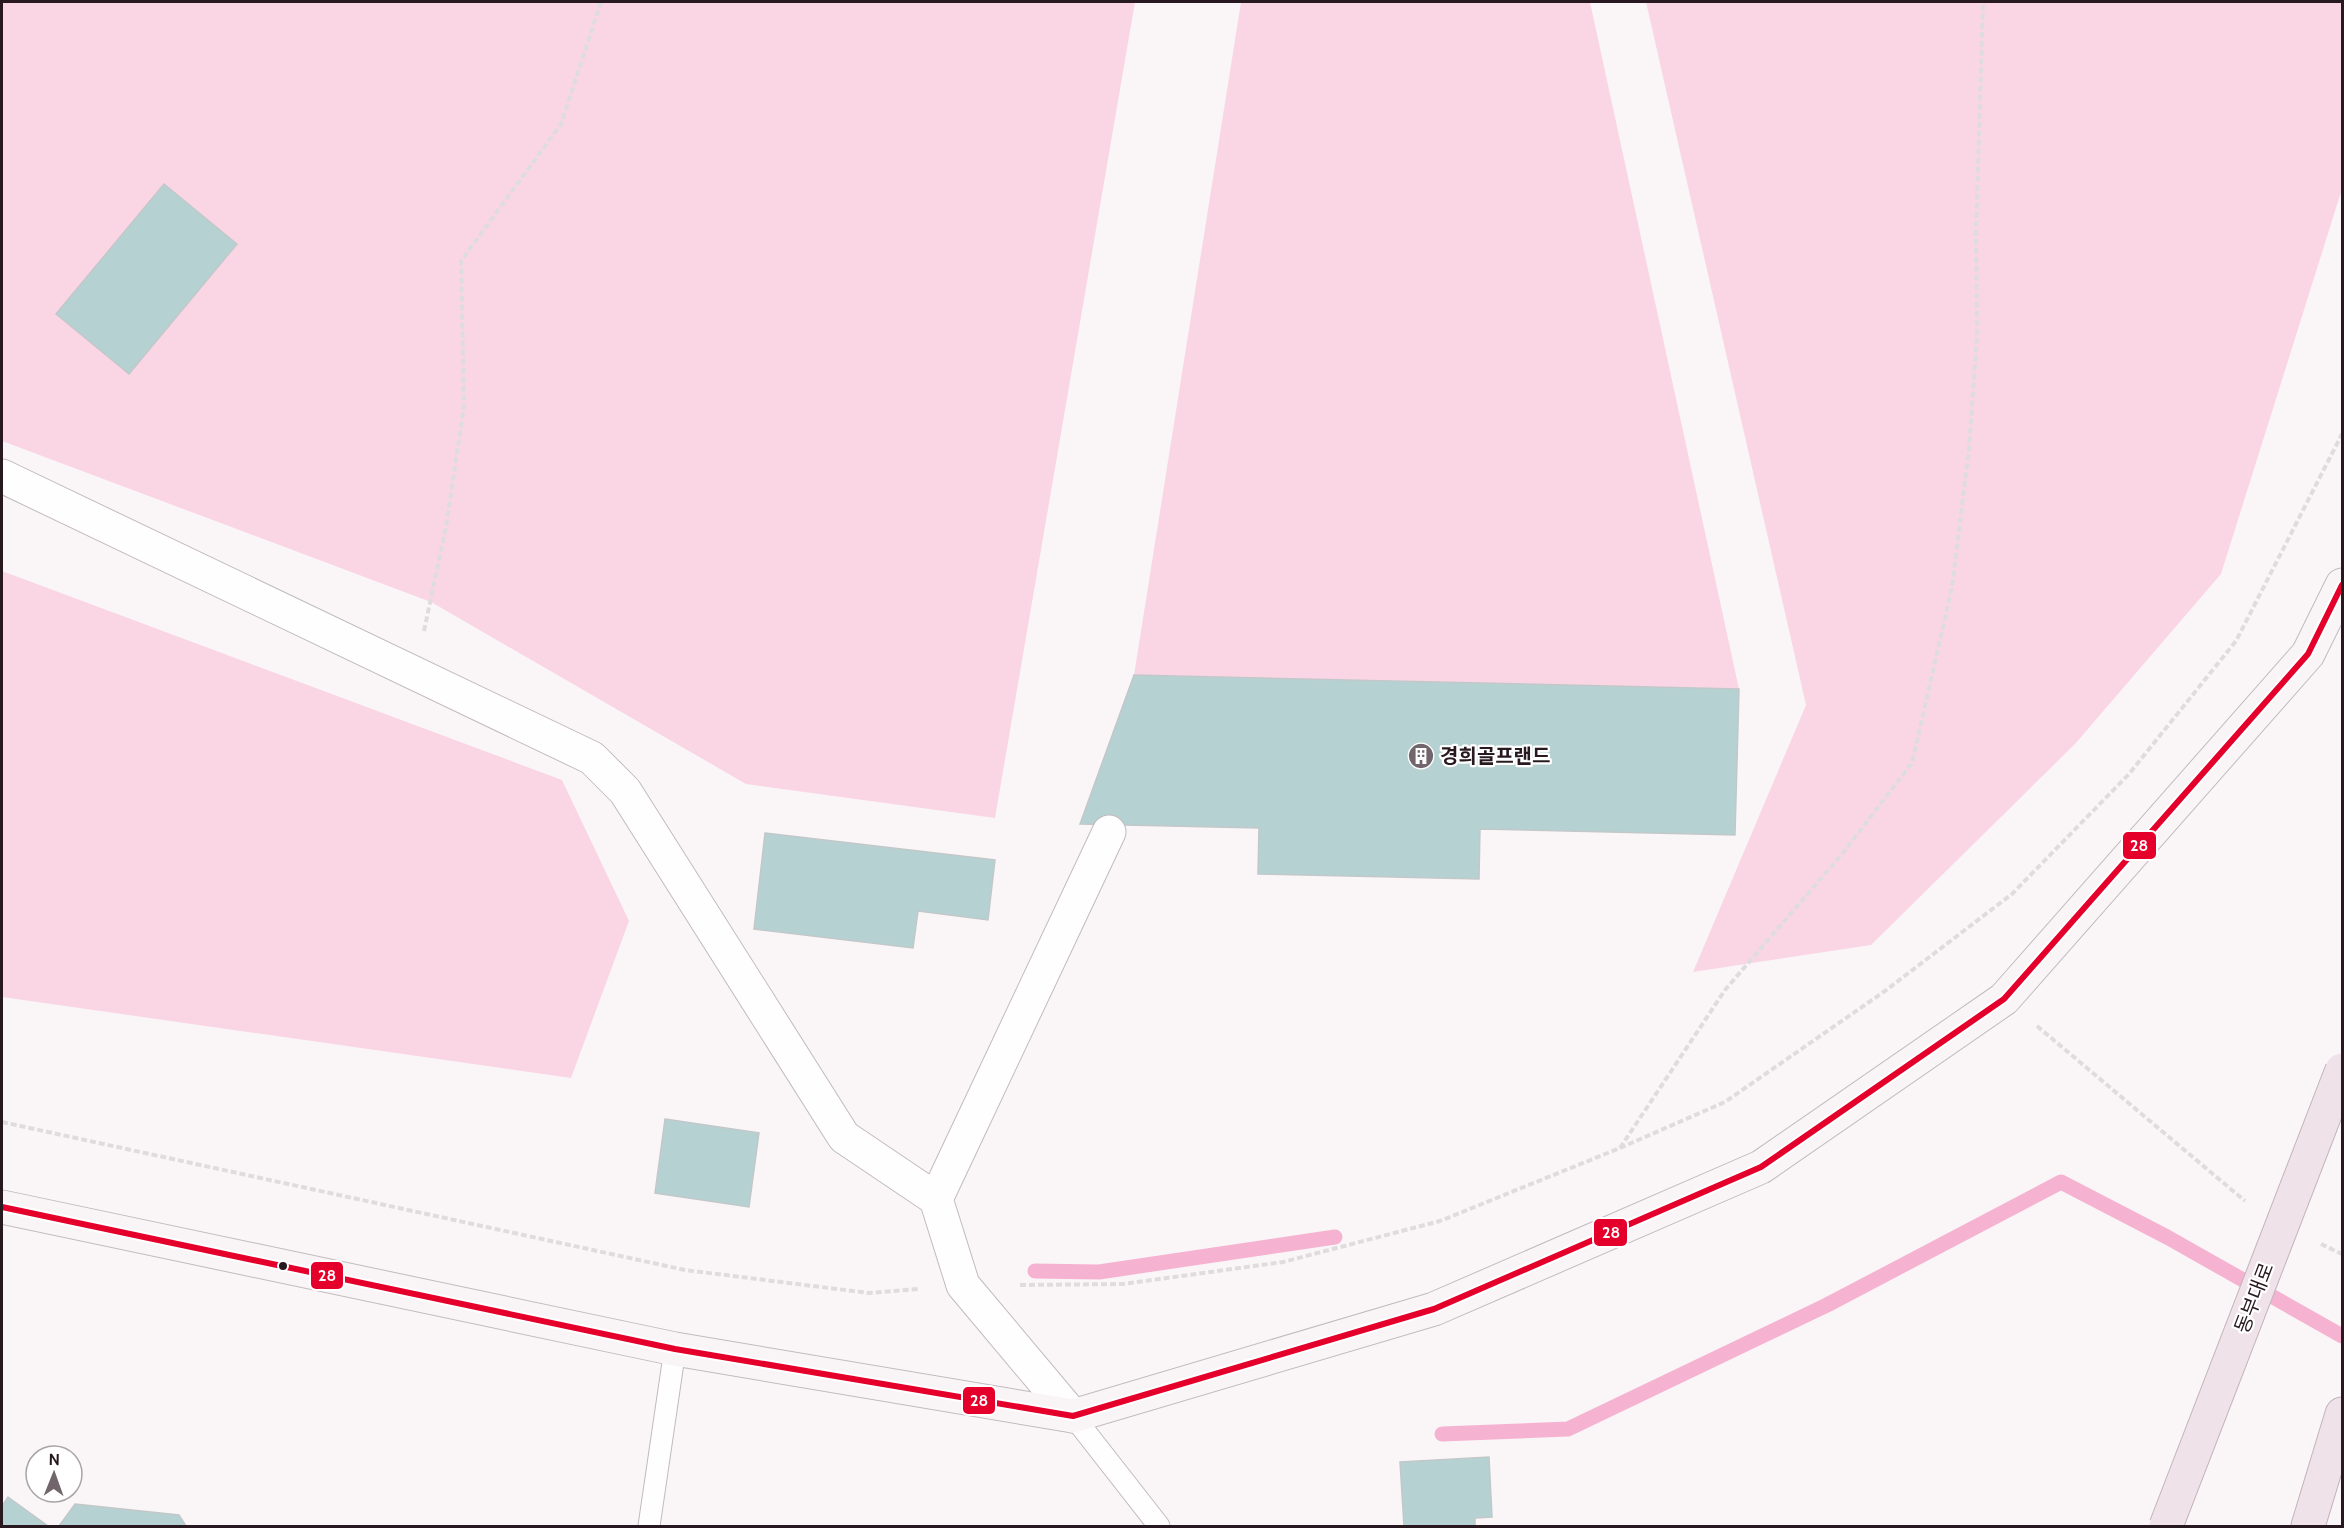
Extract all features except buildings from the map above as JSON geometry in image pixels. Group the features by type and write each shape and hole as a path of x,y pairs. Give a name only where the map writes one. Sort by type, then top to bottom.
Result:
{"highway":[{"name":"동부대로","path":"2166,1527 2343,1070"},
{"path":"2307,1527 2343,1414"}],"main road":[{"path":"2,1207 675,1349 1073,1416 1434,1309 1761,1167 2004,999 2308,654 2343,585"}],"street":[{"path":"2,476 592,758 625,791 844,1137 936,1199 963,1285 1073,1416"},
{"path":"936,1199 1109,832"}],"lane":[{"path":"649,1527 675,1349"},
{"path":"1073,1416 1159,1527"}],"path":[{"path":"415,673 446,527 464,406 461,261 561,124 601,2"},
{"path":"1620,1149 1725,990 1842,854 1912,763 1952,586 1969,449 1977,336 1976,234 1983,2"},
{"path":"2,1122 685,1270 869,1293 963,1285 1123,1284 1283,1263 1440,1221 1620,1149 1725,1102 1885,991 2012,894 2129,774 2236,641 2343,434"},
{"path":"2004,999 2251,1206"},
{"path":"2311,1239 2343,1254"}],"shaded area":[{"path":"2,2 1135,2 995,818 746,784 431,602 2,441"},
{"path":"1241,2 1590,2 1739,689 1134,675"},
{"path":"1646,2 2342,2 2342,189 2221,574 2075,744 1871,945 1693,972 1806,705"},
{"path":"2,571 562,780 629,921 571,1078 2,997"}],"waterway":[{"path":"1442,1434 1568,1429 1827,1305 2061,1182 2167,1237 2342,1336"},
{"path":"1035,1271 1099,1272 1335,1237"}],"transit line":[{"name":"28","path":"2,1207 675,1349 1073,1416 1434,1309 1761,1167 2004,999 2308,654 2342,585"}],"place":[{"name":"경희골프랜드","path":"1421,756"}]}
